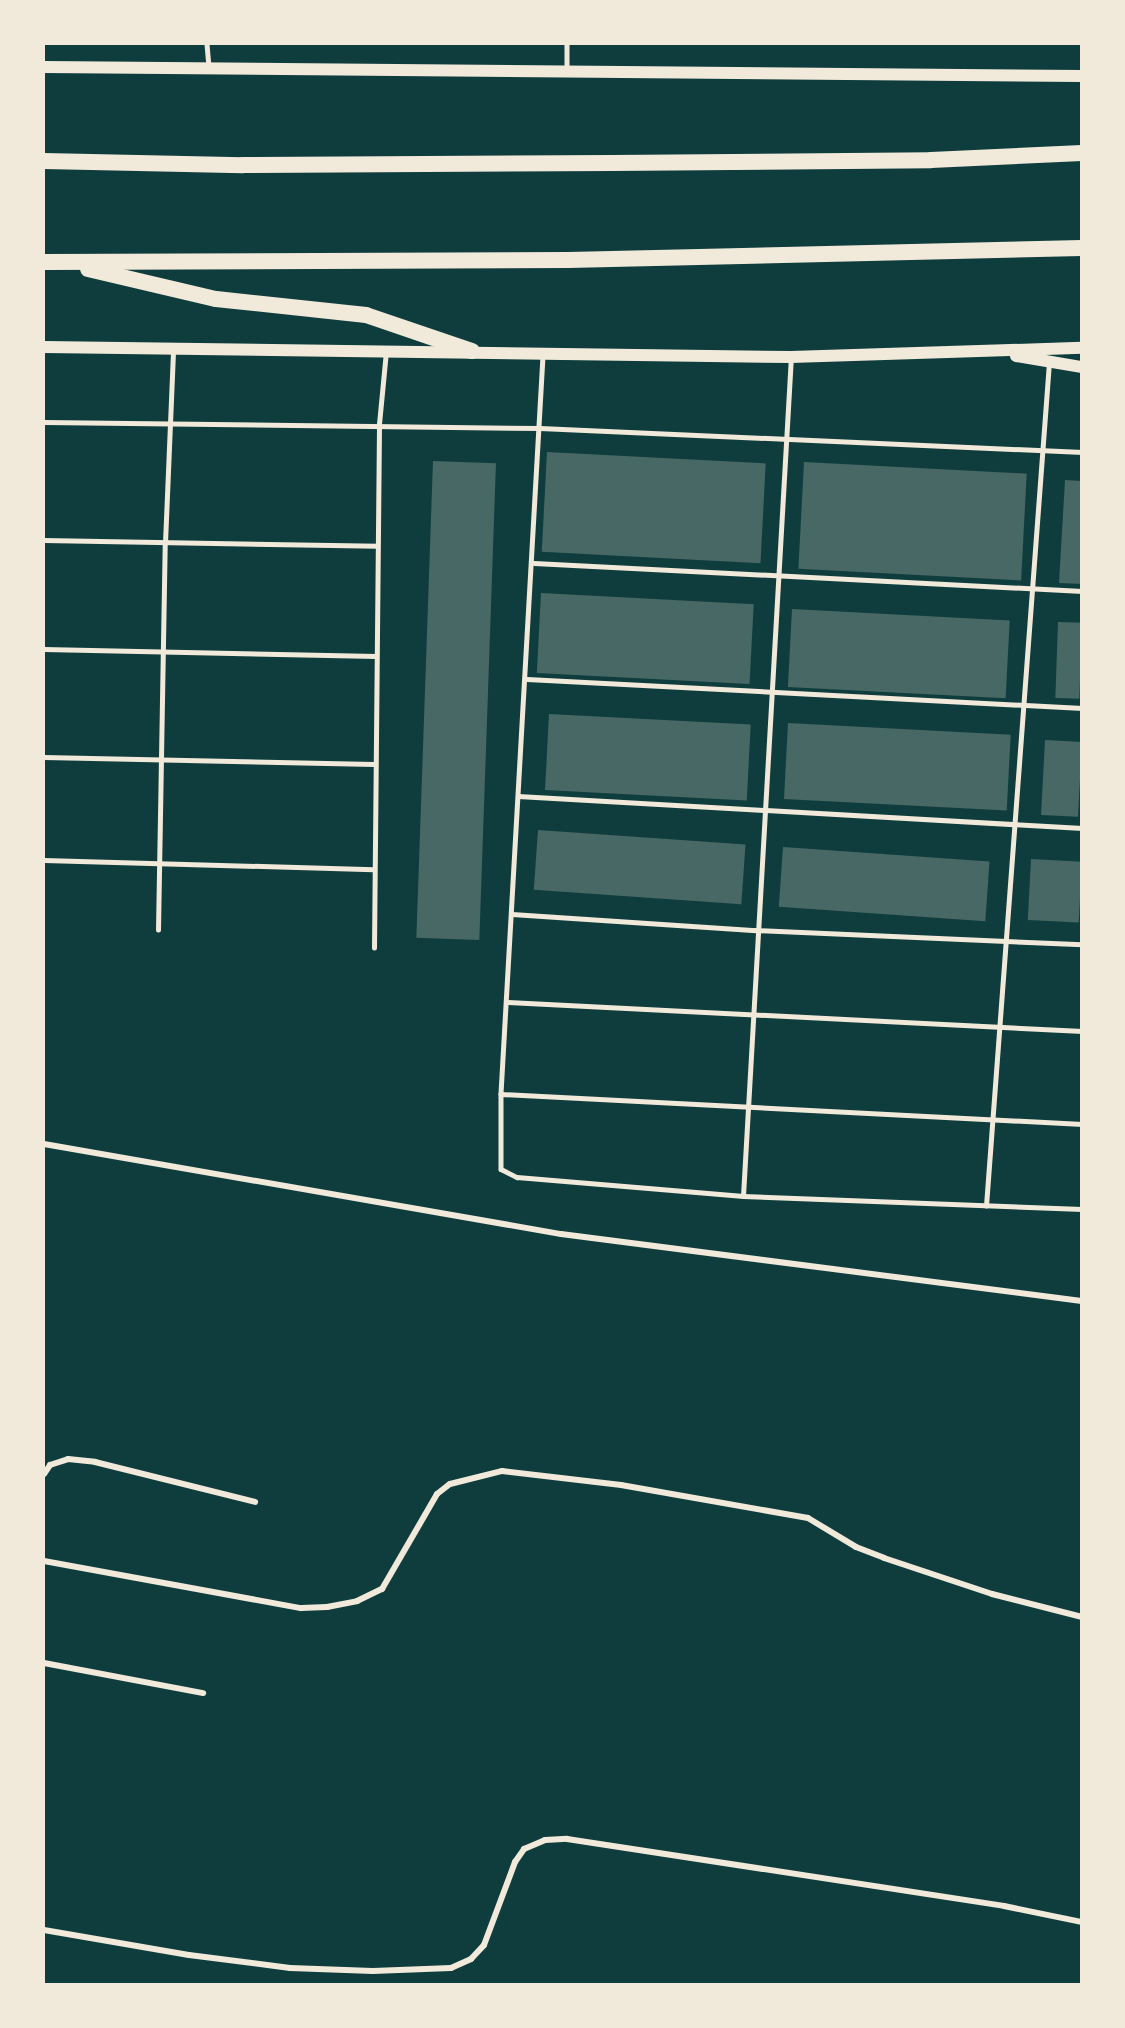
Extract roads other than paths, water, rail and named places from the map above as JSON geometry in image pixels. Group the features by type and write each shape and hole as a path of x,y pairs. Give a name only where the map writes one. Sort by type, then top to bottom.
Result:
{"highway":[{"path":"44,161 243,165 931,160 1082,153"},
{"path":"44,262 782,258 1082,248"},
{"path":"65,263 216,298 366,315 472,351"}],"main road":[{"path":"44,67 209,71 1082,76"},
{"path":"1062,76 1082,69"},
{"path":"44,347 791,357 1082,348"},
{"path":"997,352 1082,368"}],"street":[{"path":"44,1144 561,1234 1082,1301"},
{"path":"44,1474 50,1465 68,1459 95,1462 255,1502"},
{"path":"44,1561 301,1608 327,1607 357,1601 382,1589 437,1494 450,1484 502,1471 621,1485 808,1518 856,1547 884,1558 992,1594 1082,1617"},
{"path":"44,1663 203,1693"},
{"path":"44,1930 189,1955 290,1968 373,1971 451,1968 471,1959 484,1945 515,1862 525,1849 545,1840 567,1839 1004,1906 1082,1922"}],"lane":[{"path":"207,44 209,71"},
{"path":"567,44 567,72"},
{"path":"158,930 162,653 173,350"},
{"path":"374,948 379,424 386,351"},
{"path":"543,354 534,562 501,1094 499,1156 501,1169 508,1174 743,1196 1082,1209"},
{"path":"743,1196 750,1014 766,810 770,692 789,437 791,357"},
{"path":"986,1206 991,1122 1008,940 1023,706 1035,589 1049,363"},
{"path":"44,422 379,424 540,428 789,437 1082,452"},
{"path":"44,540 377,546"},
{"path":"534,562 1082,591"},
{"path":"44,649 376,656"},
{"path":"527,679 1082,708"},
{"path":"44,757 374,764"},
{"path":"518,796 1082,828"},
{"path":"44,860 373,869"},
{"path":"512,914 755,930 1082,944"},
{"path":"508,1002 1082,1031"},
{"path":"501,1094 991,1122 1082,1124"}]}
